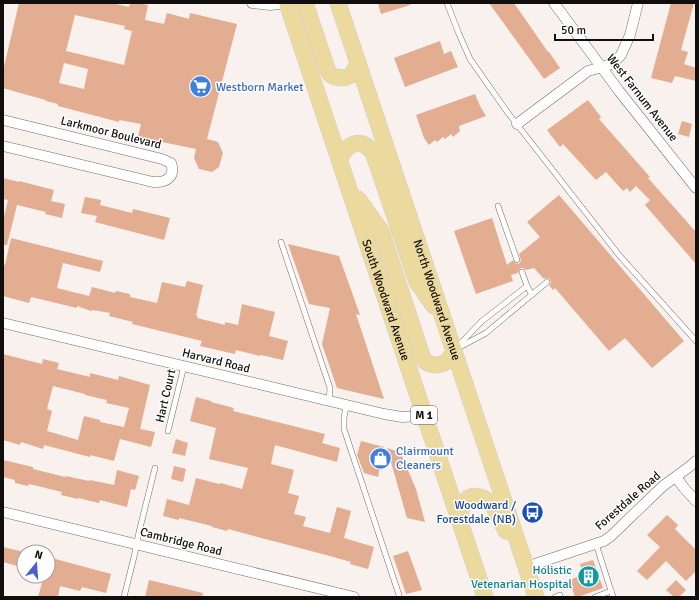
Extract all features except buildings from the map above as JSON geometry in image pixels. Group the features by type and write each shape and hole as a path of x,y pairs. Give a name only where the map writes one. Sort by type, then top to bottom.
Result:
{"main road":[{"name":"South Woodward Avenue","path":"287,3 485,597"},
{"path":"305,3 327,69 331,75 336,77 350,76 358,63"},
{"name":"North Woodward Avenue","path":"338,3 536,597"},
{"path":"339,159 343,152 355,144 362,143 368,146 373,152 416,282 443,319"},
{"path":"348,184 381,231 421,353 426,362 439,365 445,363 451,358 454,351"},
{"path":"459,518 463,505 467,499 472,496 483,497 494,508 510,541 526,567"}],"street":[{"path":"252,3 270,5 287,3"},
{"name":"West Farnum Avenue","path":"554,3 619,91 696,188"},
{"path":"517,124 588,71 609,65 621,56 630,35 638,3"},
{"name":"Larkmoor Boulevard","path":"3,120 162,158 170,163 173,168 172,174 167,180 153,182 3,146"},
{"name":"Harvard Road","path":"3,323 346,406 402,418 424,416"},
{"name":"Forestdale Road","path":"526,567 604,541 663,486 696,461"},
{"path":"676,477 696,500"},
{"name":"Cambridge Road","path":"3,512 354,597"}],"lane":[{"path":"447,3 470,59 508,113 619,255 696,341"},
{"path":"498,206 517,260"},
{"path":"281,242 330,388 329,402"},
{"path":"522,272 532,295"},
{"path":"454,351 486,333 546,282"},
{"path":"454,351 482,321 527,286"},
{"name":"Hart Court","path":"168,431 184,366"},
{"path":"346,406 344,429 399,597"},
{"path":"124,597 155,468"},
{"path":"596,544 613,597"},
{"path":"595,597 611,591"},
{"path":"555,597 560,595 560,597"}],"place":[{"name":"Westborn Market","path":"201,87"},
{"name":"Clairmount Cleaners","path":"381,458"},
{"name":"Woodward / Forestdale (NB)","path":"532,512"},
{"name":"Holistic Vetenarian Hospital","path":"588,577"}]}
